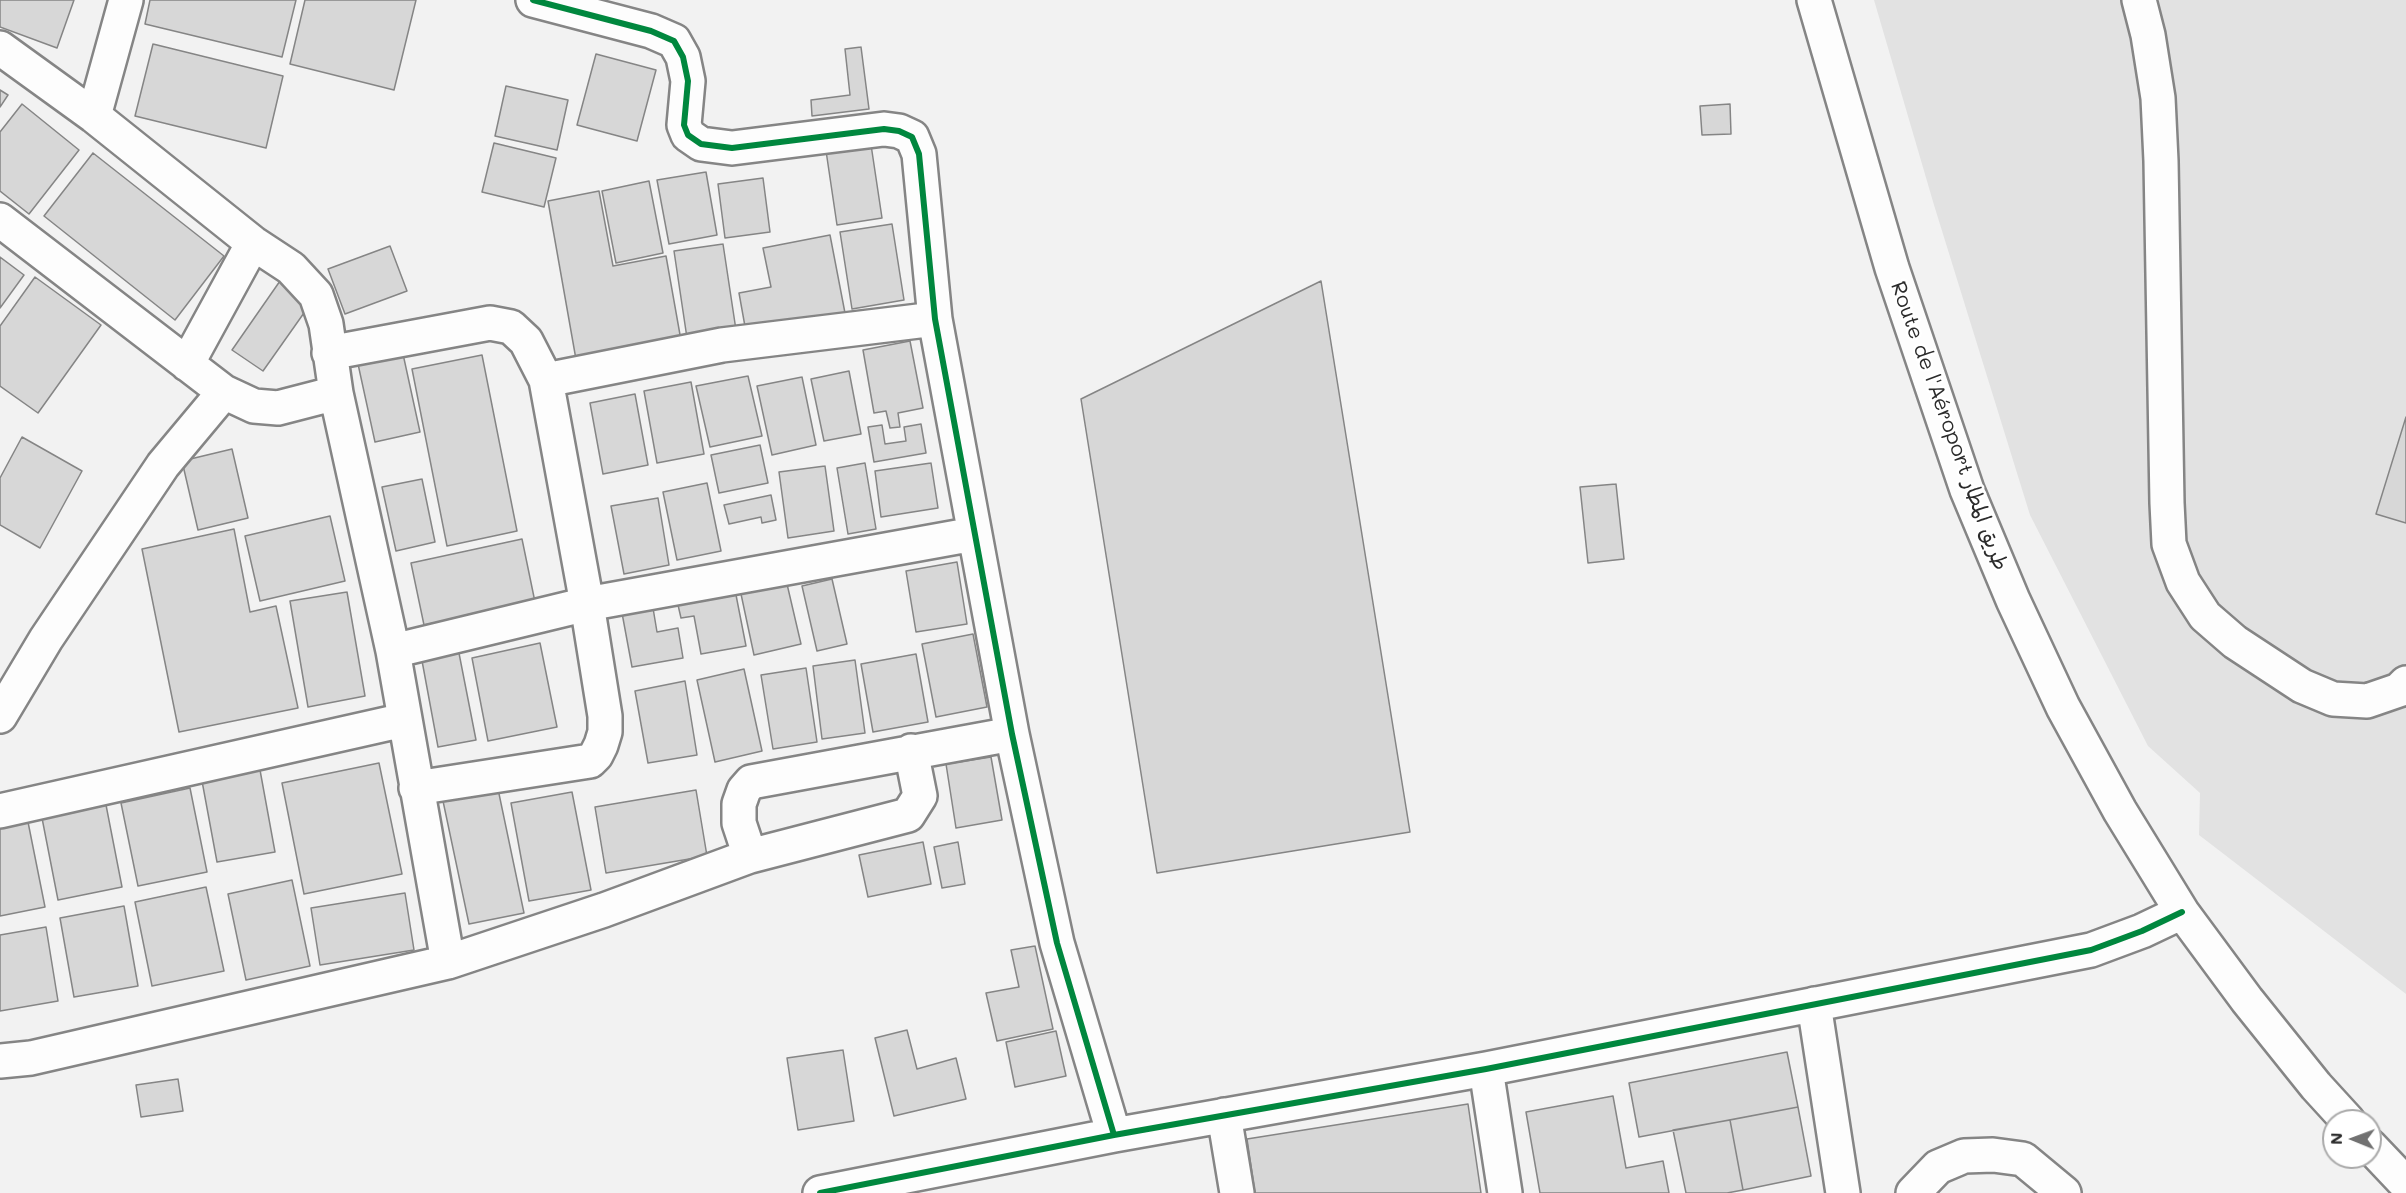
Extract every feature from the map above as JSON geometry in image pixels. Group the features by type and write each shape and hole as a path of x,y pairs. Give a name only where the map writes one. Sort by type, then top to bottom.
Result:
{"street":[{"path":"94,116 126,0"},
{"path":"533,0 595,8 674,41 683,57 688,81 684,125 688,135 701,144 717,148 732,148 884,129 899,131 912,137 919,154 934,319 1012,734 1057,943 1114,1135"},
{"name":"Route de l'Aéroport طريق المطار","path":"1814,0 1892,268 1968,490 2013,600 2063,707 2120,811 2182,912 2247,1000 2337,1109"},
{"path":"2139,0 2148,35 2158,98 2169,544 2182,582 2205,616 2235,642 2302,686 2333,699 2367,701 2398,690 2406,683"},
{"path":"0,48 94,116 253,243 291,268 316,295 326,324 336,393 393,651 448,962"},
{"path":"0,220 224,392 254,406 278,408 336,393"},
{"path":"187,364 253,243"},
{"path":"546,380 722,345 934,319"},
{"path":"329,353 490,323 511,327 526,341 546,380 587,604 605,716 605,732 596,755 590,761 416,788"},
{"path":"0,716 46,639 163,465 224,392"},
{"path":"393,651 587,604 974,534"},
{"path":"0,811 404,720"},
{"path":"750,856 739,823 738,804 744,790 751,782 1012,734"},
{"path":"0,1061 31,1058 448,962 604,910 750,856 908,815 920,795 910,752"},
{"path":"819,1193 880,1187 1114,1135 1486,1069 2091,950 2142,931 2182,912"},
{"path":"1814,1004 1843,1193"},
{"path":"1486,1069 1505,1193"},
{"path":"1224,1115 1238,1193"},
{"path":"1913,1193 1938,1167 1964,1156 1994,1155 2023,1159 2064,1193"},
{"path":"2382,1159 2406,1184"}],"shaded area":[{"path":"1874,0 2406,0 2406,994 2199,835 2200,793 2148,746 2030,515 1934,205"}],"building":[{"path":"0,0 74,0 57,48 0,27"},
{"path":"150,0 296,0 282,57 145,24"},
{"path":"305,0 416,0 394,90 290,64"},
{"path":"153,44 283,76 266,148 135,116"},
{"path":"861,47 869,109 812,116 811,100 850,95 845,49"},
{"path":"596,54 656,70 637,141 577,125"},
{"path":"506,86 568,100 557,150 495,136"},
{"path":"0,90 8,95 0,107"},
{"path":"22,104 79,150 29,214 0,191 0,132"},
{"path":"1730,104 1731,134 1702,135 1700,106"},
{"path":"870,138 882,218 837,225 825,144"},
{"path":"494,143 556,158 544,207 482,192"},
{"path":"93,153 224,256 175,320 44,216"},
{"path":"706,172 717,235 669,244 657,180"},
{"path":"763,178 770,232 725,238 718,184"},
{"path":"649,181 663,253 616,263 602,191"},
{"path":"599,191 613,266 666,256 682,346 577,365 548,201"},
{"path":"892,224 904,300 852,309 840,232"},
{"path":"830,235 845,313 746,332 739,293 771,287 763,248"},
{"path":"723,244 736,330 687,338 674,251"},
{"path":"390,246 407,291 345,314 328,269"},
{"path":"0,257 24,275 0,308"},
{"path":"35,277 101,325 38,413 0,386 0,326"},
{"path":"280,281 311,303 263,371 232,350"},
{"path":"1321,281 1410,832 1157,873 1081,399"},
{"path":"910,341 923,408 898,413 900,427 890,428 886,411 874,413 863,350"},
{"path":"403,354 420,432 375,442 358,364"},
{"path":"482,355 517,531 447,546 412,369"},
{"path":"849,371 861,434 824,441 811,379"},
{"path":"748,376 762,436 710,447 696,386"},
{"path":"802,377 816,445 772,455 757,386"},
{"path":"691,382 704,454 657,463 644,391"},
{"path":"635,394 648,465 603,474 590,403"},
{"path":"2406,417 2406,523 2376,514"},
{"path":"921,424 926,453 874,462 868,427 882,425 885,444 906,441 904,427"},
{"path":"22,437 82,471 40,548 0,525 0,478"},
{"path":"760,445 768,483 719,493 711,455"},
{"path":"232,449 248,518 198,530 182,461"},
{"path":"865,463 876,529 848,534 837,468"},
{"path":"931,463 938,508 881,517 875,471"},
{"path":"825,466 834,531 788,538 779,472"},
{"path":"422,479 435,542 396,551 382,487"},
{"path":"707,483 721,551 677,560 663,492"},
{"path":"1616,484 1624,559 1588,563 1580,487"},
{"path":"771,495 776,520 762,523 761,517 729,524 724,505"},
{"path":"658,498 669,565 624,574 611,506"},
{"path":"330,516 345,581 260,601 245,536"},
{"path":"234,529 250,612 276,606 298,708 179,732 142,549"},
{"path":"522,539 535,602 424,625 411,563"},
{"path":"957,562 967,624 916,632 906,571"},
{"path":"832,579 847,644 817,651 802,586"},
{"path":"787,584 801,644 754,655 741,594"},
{"path":"347,592 365,696 308,707 290,601"},
{"path":"736,595 746,646 701,654 694,616 681,618 678,605"},
{"path":"653,608 657,632 678,628 683,658 632,667 622,613"},
{"path":"973,634 987,707 936,717 922,644"},
{"path":"457,643 476,740 438,747 420,650"},
{"path":"540,643 557,727 488,741 472,658"},
{"path":"916,654 928,722 873,732 861,664"},
{"path":"855,660 865,733 822,739 813,666"},
{"path":"806,668 817,742 773,749 761,675"},
{"path":"744,669 762,751 715,762 697,680"},
{"path":"685,681 697,755 648,763 635,691"},
{"path":"991,757 1002,820 956,828 946,764"},
{"path":"379,763 402,874 304,894 282,783"},
{"path":"260,770 275,852 217,862 202,781"},
{"path":"190,788 207,872 138,886 121,803"},
{"path":"498,789 524,913 469,924 443,801"},
{"path":"696,790 707,856 606,873 595,807"},
{"path":"572,792 591,890 529,901 511,803"},
{"path":"106,805 122,887 58,900 42,818"},
{"path":"28,822 45,907 0,916 0,828"},
{"path":"923,842 931,884 868,897 859,855"},
{"path":"958,842 965,884 942,888 934,847"},
{"path":"292,880 310,966 246,980 228,894"},
{"path":"206,887 224,971 152,986 135,902"},
{"path":"405,893 414,950 320,965 311,908"},
{"path":"124,906 138,986 74,997 60,918"},
{"path":"46,927 58,1001 0,1011 0,935"},
{"path":"1035,946 1053,1029 997,1041 986,993 1019,987 1011,950"},
{"path":"907,1030 917,1069 956,1058 966,1099 894,1116 875,1038"},
{"path":"1056,1031 1066,1076 1015,1087 1006,1042"},
{"path":"843,1050 854,1121 798,1130 787,1058"},
{"path":"1787,1052 1798,1107 1639,1137 1629,1083"},
{"path":"178,1079 183,1111 141,1117 136,1085"},
{"path":"1613,1096 1626,1168 1663,1161 1669,1193 1540,1193 1526,1112"},
{"path":"1468,1104 1481,1193 1255,1193 1247,1139"},
{"path":"1798,1107 1811,1176 1743,1190 1730,1120"},
{"path":"1730,1120 1743,1190 1727,1193 1686,1193 1673,1130"}],"cycle path":[{"path":"533,0 651,31 674,41 683,57 688,81 684,125 688,135 701,144 732,148 884,129 899,131 912,137 919,154 935,319 1012,734 1057,943 1114,1135"},
{"path":"820,1193 1114,1135 1486,1069 2091,950 2142,931 2182,912"}]}
